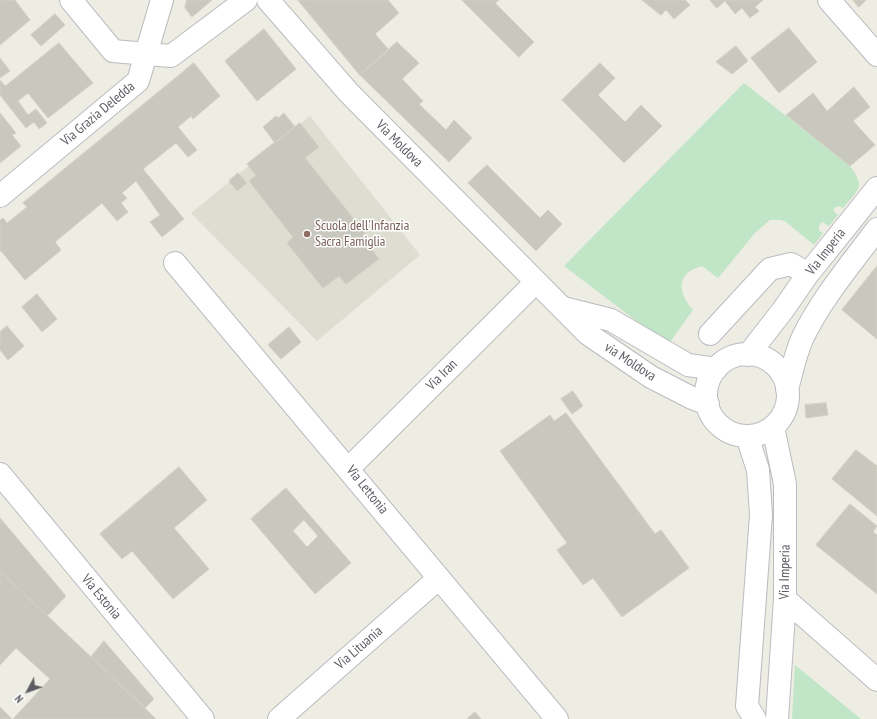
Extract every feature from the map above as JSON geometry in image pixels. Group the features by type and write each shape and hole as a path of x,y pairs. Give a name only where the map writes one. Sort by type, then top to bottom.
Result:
{"street":[{"path":"71,0 113,51 171,56 246,0"},
{"name":"Via Grazia Deledda","path":"0,196 138,81 162,0"},
{"name":"Via Moldova","path":"268,0 349,93 536,282"},
{"path":"830,0 877,56"},
{"name":"Via Imperia","path":"748,355 783,310 808,274 877,188"},
{"name":"Via Imperia","path":"788,389 796,354 803,338 821,307 877,229"},
{"name":"Via Lettonia","path":"174,263 348,468 438,578 557,719"},
{"path":"710,334 770,269 791,264 808,274"},
{"name":"via Moldova","path":"536,282 588,334 651,377 692,398 708,404"},
{"name":"Via Iran","path":"348,468 536,282"},
{"name":"via Moldova","path":"562,308 611,320 688,365 716,369"},
{"path":"736,356 759,356 774,365 785,378 788,389 788,398 784,414 773,427 757,435 748,436 727,431 712,415 708,404 707,392 710,380 716,369 725,361 736,356"},
{"name":"Via Imperia","path":"773,427 786,484 785,600 776,719"},
{"name":"Via Imperia","path":"748,436 758,470 761,516 747,706 755,719"},
{"name":"Via Estonia","path":"0,474 203,719"},
{"name":"Via Lituania","path":"279,719 438,578"},
{"path":"785,600 877,680"}],"shaded area":[{"name":"Scuola dell'Infanzia Sacra Famiglia","path":"310,116 420,255 317,341 191,213"}],"green space":[{"path":"744,83 850,166 858,179 858,188 853,197 843,208 839,206 834,208 834,212 838,215 829,226 822,222 819,226 819,230 823,233 814,245 786,222 781,220 770,220 755,233 718,278 702,266 687,273 682,284 682,290 684,297 693,310 668,345 564,266"},
{"path":"795,665 861,719 792,719"}],"building":[{"path":"0,0 15,0 30,20 0,45"},
{"path":"187,0 212,0 192,17 185,8"},
{"path":"298,0 388,0 399,13 375,34 389,50 360,75"},
{"path":"462,0 499,0 495,3 534,42 519,57"},
{"path":"642,0 685,0 690,5 674,19 666,10 661,15"},
{"path":"710,0 763,0 755,7 759,11 750,18 742,8 735,14 725,1 717,8"},
{"path":"853,0 866,0 859,7"},
{"path":"55,14 65,25 41,46 31,35"},
{"path":"789,28 817,62 779,93 751,58"},
{"path":"264,29 296,69 257,101 225,61"},
{"path":"397,42 419,63 402,79 423,101 419,104 446,130 454,120 472,138 449,162 360,75"},
{"path":"59,43 93,83 48,118 28,93 18,101 28,115 36,109 47,123 39,129 34,122 26,128 0,95 0,80 5,86"},
{"path":"736,46 748,61 732,74 716,62"},
{"path":"0,58 10,71 0,78"},
{"path":"194,63 220,96 193,119 191,116 178,127 197,150 188,157 176,143 143,169 184,219 162,237 150,222 160,215 136,181 122,193 127,198 121,203 128,212 117,221 102,203 55,242 61,250 25,280 1,251 0,252 0,220 3,218 7,223 27,207 23,203"},
{"path":"600,63 615,78 598,95 625,122 641,105 662,126 624,163 562,100"},
{"path":"854,87 870,107 853,121 875,145 850,166 786,115 813,93 827,111"},
{"path":"0,113 16,133 12,135 21,146 0,163"},
{"path":"284,113 295,127 275,143 263,127 276,116 278,118"},
{"path":"300,123 319,147 305,158 365,233 362,236 379,259 346,284 339,276 323,288 287,243 293,237 249,181 256,175 247,164"},
{"path":"487,165 540,218 548,210 562,224 536,251 468,183"},
{"path":"238,173 247,183 237,191 229,181"},
{"path":"877,266 877,339 842,310"},
{"path":"37,294 57,319 42,332 22,307"},
{"path":"7,326 24,346 8,360 0,350 0,332"},
{"path":"289,327 301,342 281,359 268,345"},
{"path":"573,391 583,406 572,414 561,399"},
{"path":"826,403 828,415 806,418 805,405"},
{"path":"566,413 655,534 661,530 689,568 622,617 593,578 583,585 557,550 567,543 500,451 550,415 554,421"},
{"path":"856,450 877,466 877,516 832,479"},
{"path":"179,467 207,500 174,528 209,569 173,599 132,551 122,559 100,534"},
{"path":"286,488 351,563 315,594 251,519","holes":["304,520 318,536 307,547 293,531"]},
{"path":"850,504 877,526 873,532 877,535 877,594 816,545"},
{"path":"0,518 66,596 47,616 0,571"},
{"path":"0,571 156,719 13,719 50,679 16,648 0,665"},
{"path":"104,641 154,699 145,708 91,657"},
{"path":"0,707 12,719 0,719"},
{"path":"475,712 481,719 467,719"}],"place":[{"name":"Scuola dell'Infanzia Sacra Famiglia","path":"307,234"}]}
